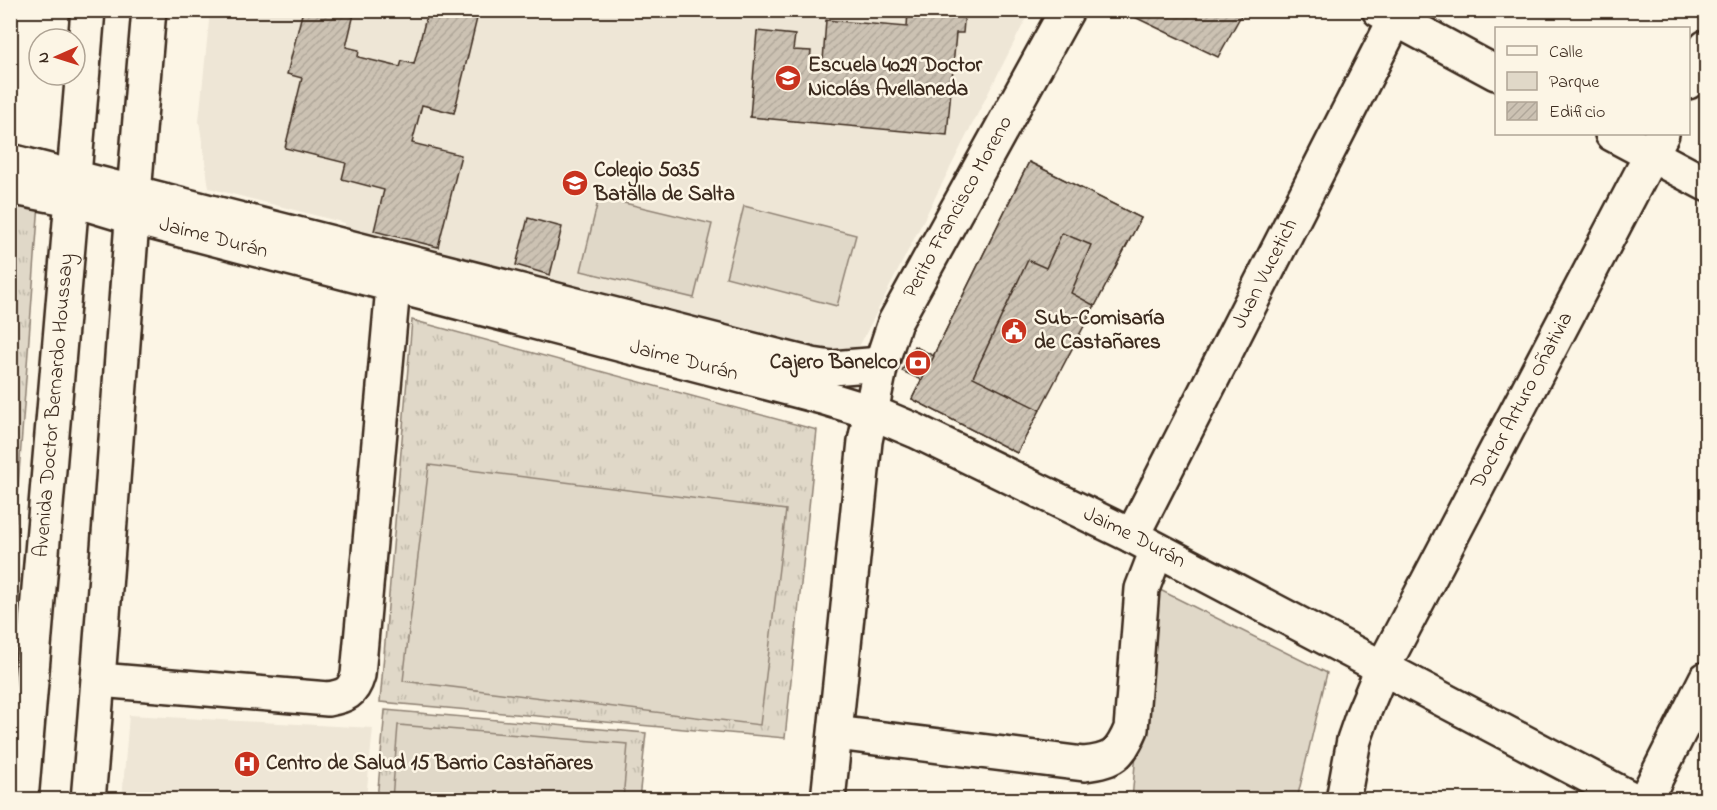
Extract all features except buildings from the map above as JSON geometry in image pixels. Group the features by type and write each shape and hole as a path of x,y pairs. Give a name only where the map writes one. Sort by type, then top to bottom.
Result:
{"street":[{"name":"Avenida Doctor Bernardo Houssay","path":"21,800 88,10"},
{"path":"88,800 99,680 132,205 149,10"},
{"name":"Perito Francisco Moreno","path":"828,800 866,441 881,364 896,322 1066,10"},
{"path":"1391,13 1495,71"},
{"name":"Juan Vucetich","path":"836,733 1084,764 1101,762 1113,757 1123,748 1131,729 1144,543 1391,13"},
{"path":"1690,80 1707,46"},
{"path":"1616,135 1657,144 1707,184"},
{"name":"Doctor Arturo Oñativia","path":"1343,800 1354,740 1382,669 1657,144"},
{"name":"Jaime Durán","path":"10,161 73,188 393,287 822,397 871,412 916,431 1144,543 1634,800"},
{"name":"Jaime Durán","path":"10,187 73,188"},
{"name":"Jaime Durán","path":"132,205 812,365 832,368 881,364"},
{"path":"99,680 328,699 345,696 354,687 358,675 393,287"},
{"path":"1645,800 1707,679"}],"shaded area":[{"name":"Colegio 5035 Batalla de Salta","path":"210,11 1030,11 860,345 837,356 344,235 345,223 209,188 199,121"},
{"name":"Centro de Salud 15 Barrio Castañares","path":"129,715 373,728 366,799 122,799"}],"green space":[{"path":"11,192 39,203 11,581"},
{"path":"599,197 712,224 694,298 581,271"},
{"path":"744,206 856,235 837,306 726,277"},
{"path":"412,320 817,430 785,738 380,702"},
{"path":"429,465 786,510 760,725 403,681"},
{"path":"1150,585 1327,673 1297,799 1132,800"},
{"path":"385,710 646,733 639,799 377,800"},
{"path":"398,725 628,744 623,799 392,799"}],"place":[{"name":"Escuela 4029 Doctor Nicolás Avellaneda","path":"788,78"},
{"name":"Colegio 5035 Batalla de Salta","path":"575,183"},
{"name":"Sub-Comisaría de Castañares","path":"1014,331"},
{"name":"Cajero Banelco","path":"918,363"},
{"name":"Centro de Salud 15 Barrio Castañares","path":"247,764"}]}
